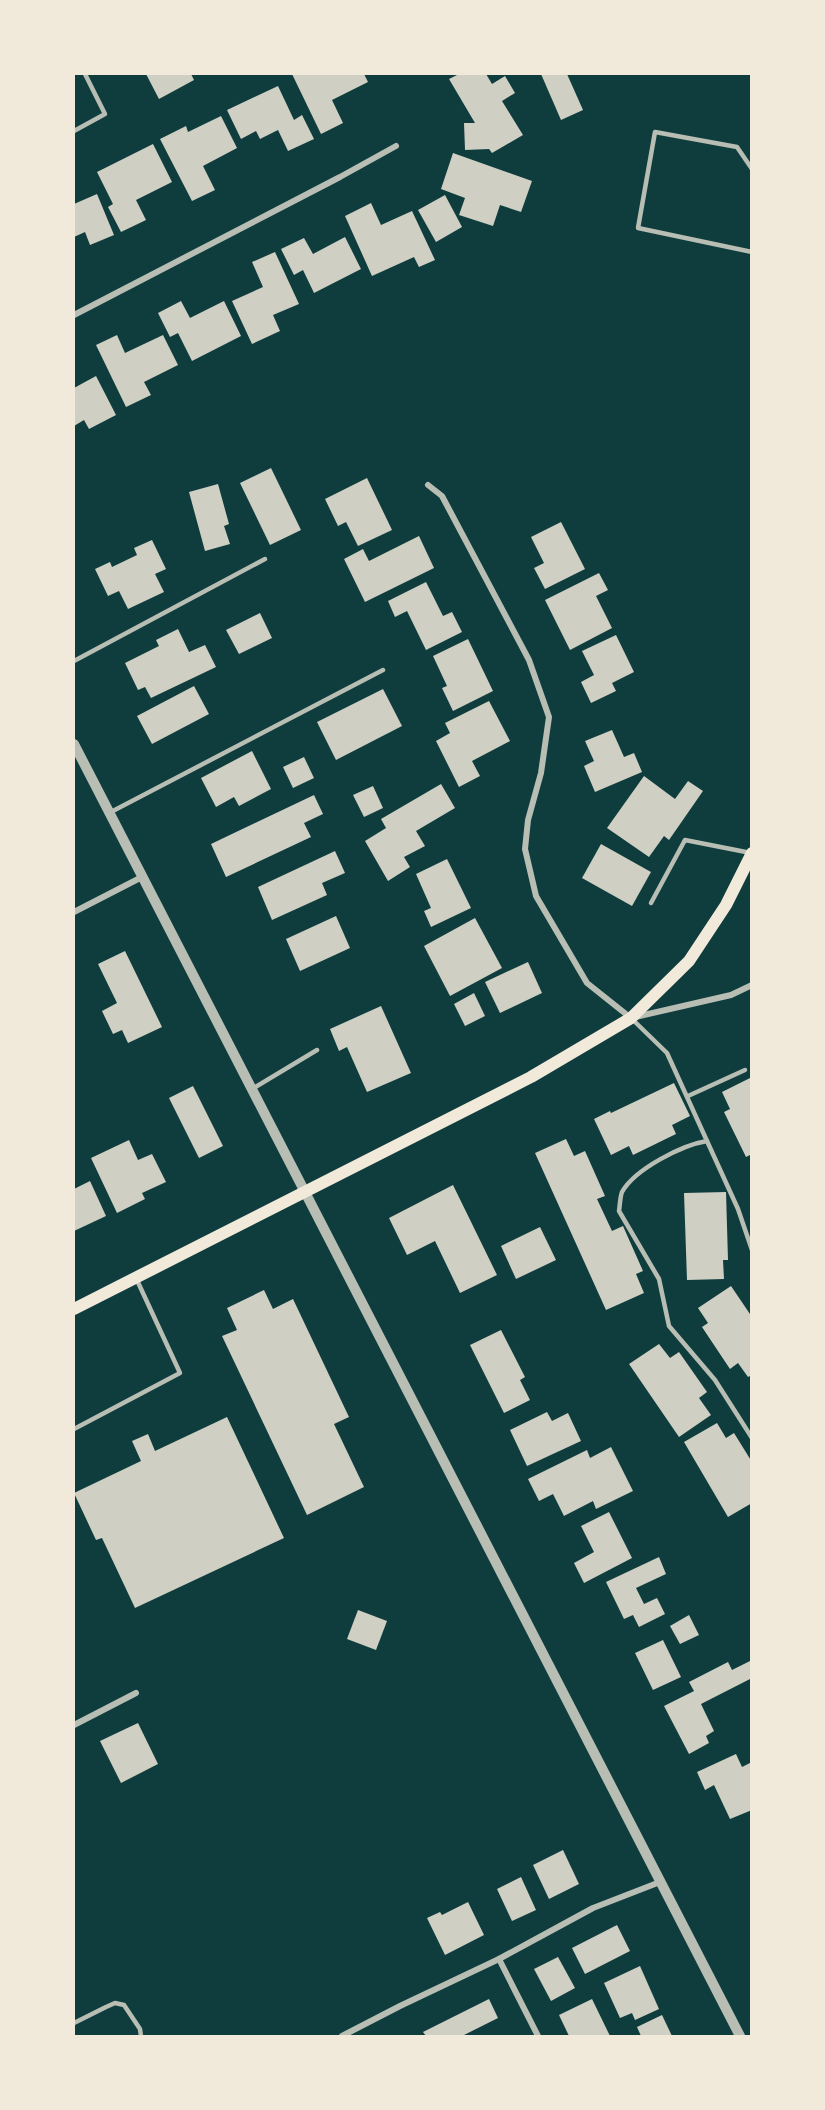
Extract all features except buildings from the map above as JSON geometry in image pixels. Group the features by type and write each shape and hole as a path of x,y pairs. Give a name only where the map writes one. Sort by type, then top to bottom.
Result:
{"main road":[{"path":"74,1309 531,1077 631,1018 689,961 726,905 751,853"}],"street":[{"path":"74,315 396,146"},
{"path":"428,485 441,496 446,504 530,660 549,717 542,773 528,820 525,849 536,896 587,983 631,1018 731,995 752,985"},
{"path":"74,744 740,2037"},
{"path":"74,912 142,877"},
{"path":"74,1725 136,1693"},
{"path":"342,2037 400,2006 499,1959 593,1908 660,1882"},
{"path":"499,1959 538,2037"}],"lane":[{"path":"74,131 105,114 85,74"},
{"path":"752,169 737,147 655,132 638,228 752,252"},
{"path":"74,661 265,560"},
{"path":"109,813 383,670"},
{"path":"651,903 686,840 751,853"},
{"path":"631,1018 667,1053 738,1209 752,1250"},
{"path":"252,1089 317,1050"},
{"path":"688,1096 745,1070"},
{"path":"707,1141 694,1143 639,1172 622,1193 619,1211 659,1279 669,1326 715,1380 752,1438"},
{"path":"74,1429 180,1373 136,1278"},
{"path":"74,2023 115,2003 124,2005 140,2029 141,2037"}]}
